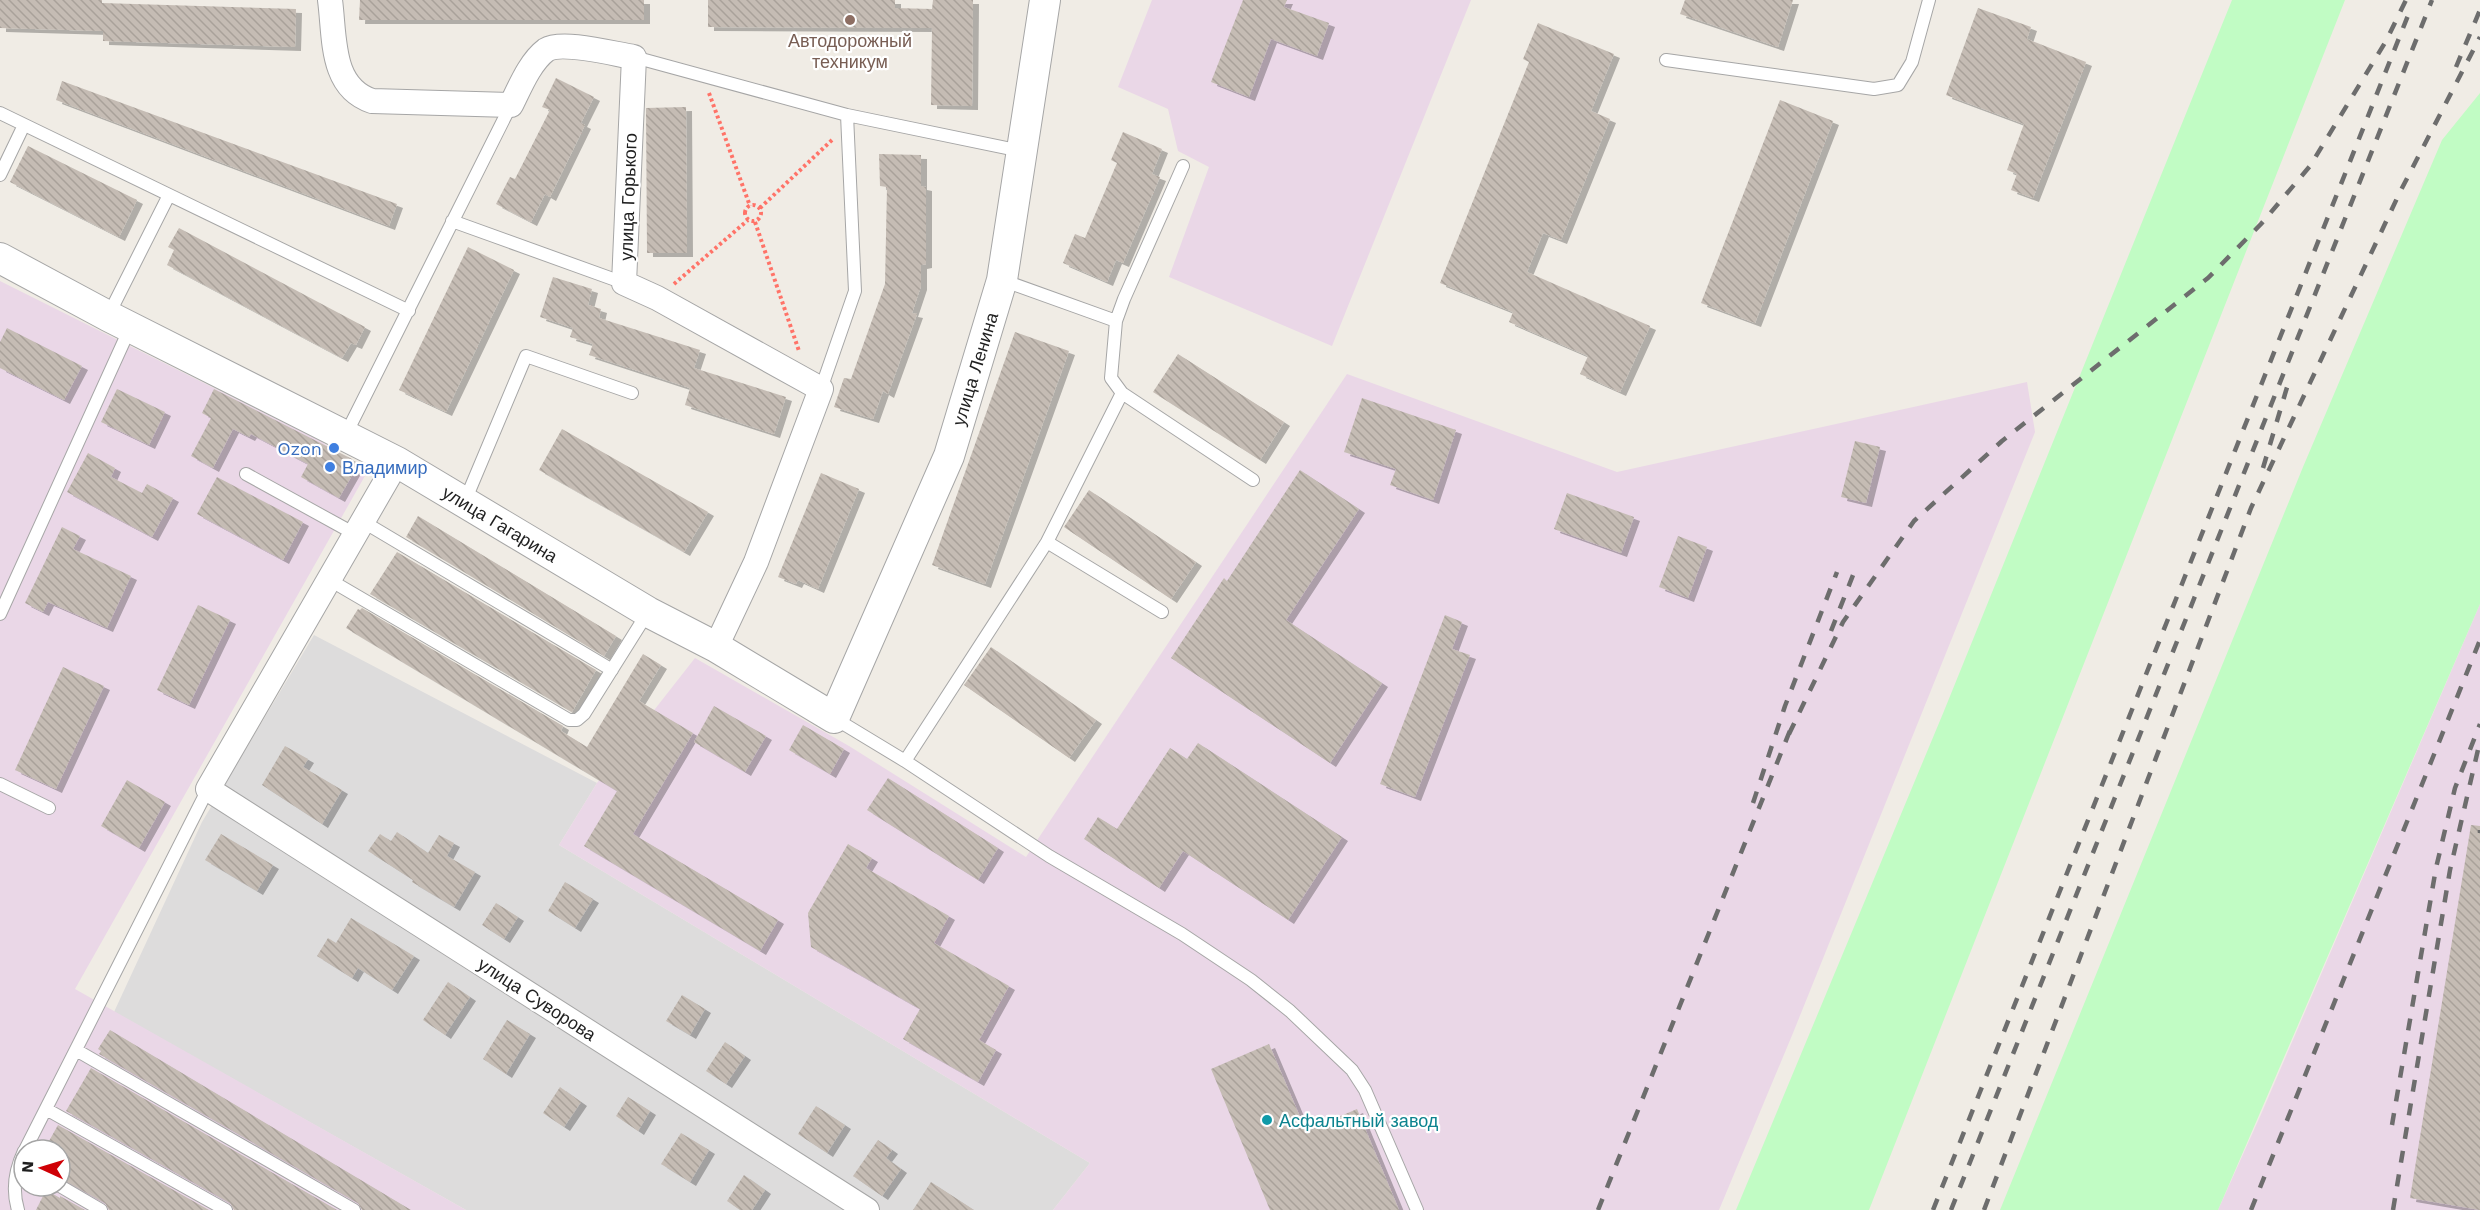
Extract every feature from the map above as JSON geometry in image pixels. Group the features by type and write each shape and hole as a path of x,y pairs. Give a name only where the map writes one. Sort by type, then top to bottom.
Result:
{"street":[{"path":"330,0 339,68 351,90 360,98 372,101 511,105 536,61 548,49 562,46 634,57"},
{"name":"улица Ленина","path":"834,718 949,456 1002,280 1045,0"},
{"name":"улица Горького","path":"634,57 624,283 657,298 821,389"},
{"name":"улица Гагарина","path":"0,258 119,322 397,462 648,612 716,647 834,718"},
{"path":"716,647 756,562 821,389"},
{"path":"208,789 397,462"},
{"name":"улица Суворова","path":"208,789 867,1210"}],"lane":[{"path":"1666,60 1874,89 1898,85 1912,62 1929,0"},
{"path":"634,57 703,75 848,120 1021,151"},
{"path":"345,437 511,105"},
{"path":"0,113 409,311"},
{"path":"821,389 855,291 848,120"},
{"path":"0,175 24,125"},
{"path":"1183,166 1116,321 1112,378 1122,393 1253,480"},
{"path":"0,614 169,195"},
{"path":"452,220 624,283"},
{"path":"1002,280 1116,321"},
{"path":"464,502 525,356 632,393"},
{"path":"905,761 1047,542 1122,393"},
{"path":"246,474 358,528 612,670"},
{"path":"1047,542 1162,612"},
{"path":"328,579 569,720 577,720 584,714 648,612"},
{"path":"834,718 905,761 1049,856 1182,934 1251,980 1290,1011 1352,1070 1365,1090 1417,1210"},
{"path":"0,784 49,808"},
{"path":"32,1138 208,789"},
{"path":"76,1050 354,1210"},
{"path":"46,1108 226,1210"},
{"path":"72,1193 100,1210"}],"path":[{"path":"703,75 750,206"},
{"path":"760,208 848,120"},
{"path":"747,220 745,212 750,206 755,205 760,208"},
{"path":"755,222 761,216 760,208"},
{"path":"747,220 755,222"},
{"path":"657,298 747,220"},
{"path":"755,222 800,352 800,360 793,374"}],"shaded area":[{"path":"1152,0 1471,0 1332,346 1169,277 1209,167 1178,151 1168,109 1118,87"},
{"path":"0,281 322,442 366,474 75,989 466,1210 0,1210"},
{"path":"1347,374 1617,472 2027,382 2035,432 1793,1033 1719,1210 1053,1210 1090,1163 559,845 597,783 695,658 849,746 1026,857"},
{"path":"2480,604 2480,1210 2218,1210 2262,1112"},
{"path":"314,635 597,783 559,845 1090,1163 1053,1210 466,1210 114,1012 202,822"}],"green space":[{"path":"2232,0 2345,0 1869,1210 1736,1210 1944,711"},
{"path":"2480,93 2480,604 2218,1210 2000,1210 2303,467 2442,140"}],"building":[{"path":"0,0 102,0 102,3 296,9 295,47 103,41 103,31 0,28"},
{"path":"360,0 644,0 644,20 359,20"},
{"path":"708,0 895,0 895,8 932,9 933,0 973,0 972,106 931,105 932,28 708,27"},
{"path":"1243,0 1287,0 1284,7 1329,23 1317,56 1271,39 1249,97 1211,82"},
{"path":"1685,0 1793,0 1778,47 1680,14"},
{"path":"1978,8 2031,27 2027,39 2086,62 2033,198 2011,190 2017,174 2007,170 2024,124 1946,95"},
{"path":"1538,23 1614,54 1591,111 1610,119 1561,240 1543,233 1527,272 1650,326 1620,392 1580,374 1588,356 1509,322 1513,312 1440,283 1529,62 1523,59"},
{"path":"556,78 594,97 581,123 585,125 550,197 545,194 531,222 496,204 510,177 515,179 550,110 542,107"},
{"path":"62,81 397,204 389,226 56,100"},
{"path":"1780,100 1833,121 1755,323 1701,303"},
{"path":"686,107 687,253 647,253 646,108"},
{"path":"1123,132 1162,149 1152,174 1160,177 1123,263 1116,260 1107,282 1063,263 1075,234 1085,238 1117,163 1111,160"},
{"path":"28,146 137,200 119,237 10,182"},
{"path":"879,154 921,155 921,186 926,187 926,264 921,265 921,286 912,313 917,314 888,394 883,391 873,419 834,407 844,378 851,379 885,284 887,187 880,186"},
{"path":"179,228 365,327 356,345 351,343 342,358 167,265 174,250 168,247"},
{"path":"468,247 514,270 446,412 399,390"},
{"path":"553,277 592,289 588,305 601,309 599,318 700,350 694,368 786,397 774,434 685,405 690,388 589,355 593,344 570,337 573,328 540,317"},
{"path":"7,328 82,366 64,400 0,368 0,342"},
{"path":"1015,332 1069,351 985,584 932,565"},
{"path":"1178,354 1284,422 1260,460 1153,392"},
{"path":"117,389 165,412 149,445 101,422"},
{"path":"214,389 352,459 355,470 339,498 301,477 308,464 251,434 249,437 233,429 213,468 191,456 211,418 202,413"},
{"path":"1362,398 1456,430 1433,500 1390,485 1396,469 1344,452"},
{"path":"562,429 708,512 684,552 539,470"},
{"path":"1855,441 1880,447 1866,503 1841,497"},
{"path":"88,453 115,468 111,477 142,493 147,484 173,498 152,537 67,492"},
{"path":"1300,470 1359,509 1286,620 1382,683 1330,763 1171,658 1224,578 1227,581"},
{"path":"821,473 859,489 818,589 798,580 796,584 778,577"},
{"path":"217,477 303,522 283,560 197,514"},
{"path":"1089,490 1196,562 1171,599 1064,527"},
{"path":"1567,493 1634,517 1621,553 1554,529"},
{"path":"418,516 616,636 604,656 406,537"},
{"path":"62,527 80,536 73,549 131,576 107,628 48,602 43,612 25,603"},
{"path":"1678,536 1707,547 1688,598 1659,587"},
{"path":"397,552 596,670 572,712 370,594"},
{"path":"198,605 230,620 189,705 157,690"},
{"path":"362,608 563,726 561,731 587,747 643,654 661,665 639,701 693,733 633,834 778,920 760,951 584,846 617,791 346,628 358,609"},
{"path":"1445,615 1462,622 1452,649 1470,655 1415,797 1380,784"},
{"path":"991,647 1096,720 1069,758 964,685"},
{"path":"63,667 104,686 56,789 15,770"},
{"path":"714,706 766,736 745,772 694,742"},
{"path":"803,725 844,749 830,774 789,750"},
{"path":"1198,743 1342,837 1288,920 1183,851 1159,888 1084,839 1098,817 1117,829 1170,748 1187,759"},
{"path":"285,746 308,759 303,767 342,790 322,824 262,785"},
{"path":"888,778 998,848 978,880 867,810"},
{"path":"127,780 165,802 139,848 101,826"},
{"path":"2471,825 2480,826 2480,1210 2410,1198"},
{"path":"397,832 428,853 439,835 454,843 447,856 475,872 454,907 412,882 413,880 368,851 380,834 391,841"},
{"path":"221,834 273,865 257,891 205,860"},
{"path":"848,844 872,858 866,868 949,916 934,943 1009,986 979,1040 996,1050 978,1082 903,1039 920,1009 811,947 808,913"},
{"path":"565,882 593,899 575,928 548,911"},
{"path":"496,903 518,917 504,939 482,925"},
{"path":"351,918 414,956 392,990 358,968 352,978 317,956 328,938 336,943"},
{"path":"448,982 470,997 445,1035 423,1020"},
{"path":"682,995 705,1009 690,1035 666,1021"},
{"path":"507,1020 530,1034 506,1074 483,1059"},
{"path":"110,1030 411,1210 362,1210 358,1203 99,1054 101,1051 98,1049"},
{"path":"725,1042 745,1056 726,1084 706,1071"},
{"name":"Асфальтный завод","path":"1269,1044 1306,1131 1357,1109 1399,1210 1270,1210 1211,1069"},
{"path":"91,1068 337,1210 234,1210 230,1203 66,1111"},
{"path":"560,1087 581,1102 564,1127 543,1113"},
{"path":"628,1097 650,1111 638,1131 616,1116"},
{"path":"816,1106 845,1125 827,1153 798,1134"},
{"path":"58,1125 209,1210 109,1210 105,1203 72,1185 72,1138 51,1138"},
{"path":"681,1133 709,1150 690,1182 661,1164"},
{"path":"878,1140 892,1150 886,1158 901,1169 882,1196 853,1176"},
{"path":"744,1175 765,1190 752,1210 740,1210 727,1201"},
{"path":"931,1182 974,1210 913,1210"},
{"path":"42,1198 64,1198 85,1210 36,1210"}],"railway":[{"path":"1789,734 1843,622 1914,521 2002,441 2208,278 2261,224 2310,166 2386,41 2406,0"},
{"path":"1951,1210 2432,0"},
{"path":"1933,1210 2411,8"},
{"path":"2456,67 2480,10"},
{"path":"1984,1210 2251,508 2400,192 2480,37"},
{"path":"2263,468 2288,384"},
{"path":"1831,631 1857,565"},
{"path":"1753,803 1785,706 1837,572"},
{"path":"2251,1210 2480,640"},
{"path":"2392,1125 2436,868 2455,788 2480,724"},
{"path":"1598,1210 1791,728"},
{"path":"2393,1210 2450,870 2480,741"}],"place":[{"name":"Автодорожный техникум","path":"850,20"},
{"name":"Ozon","path":"334,448"},
{"name":"Владимир","path":"330,467"},
{"name":"Асфальтный завод","path":"1267,1120"}]}
